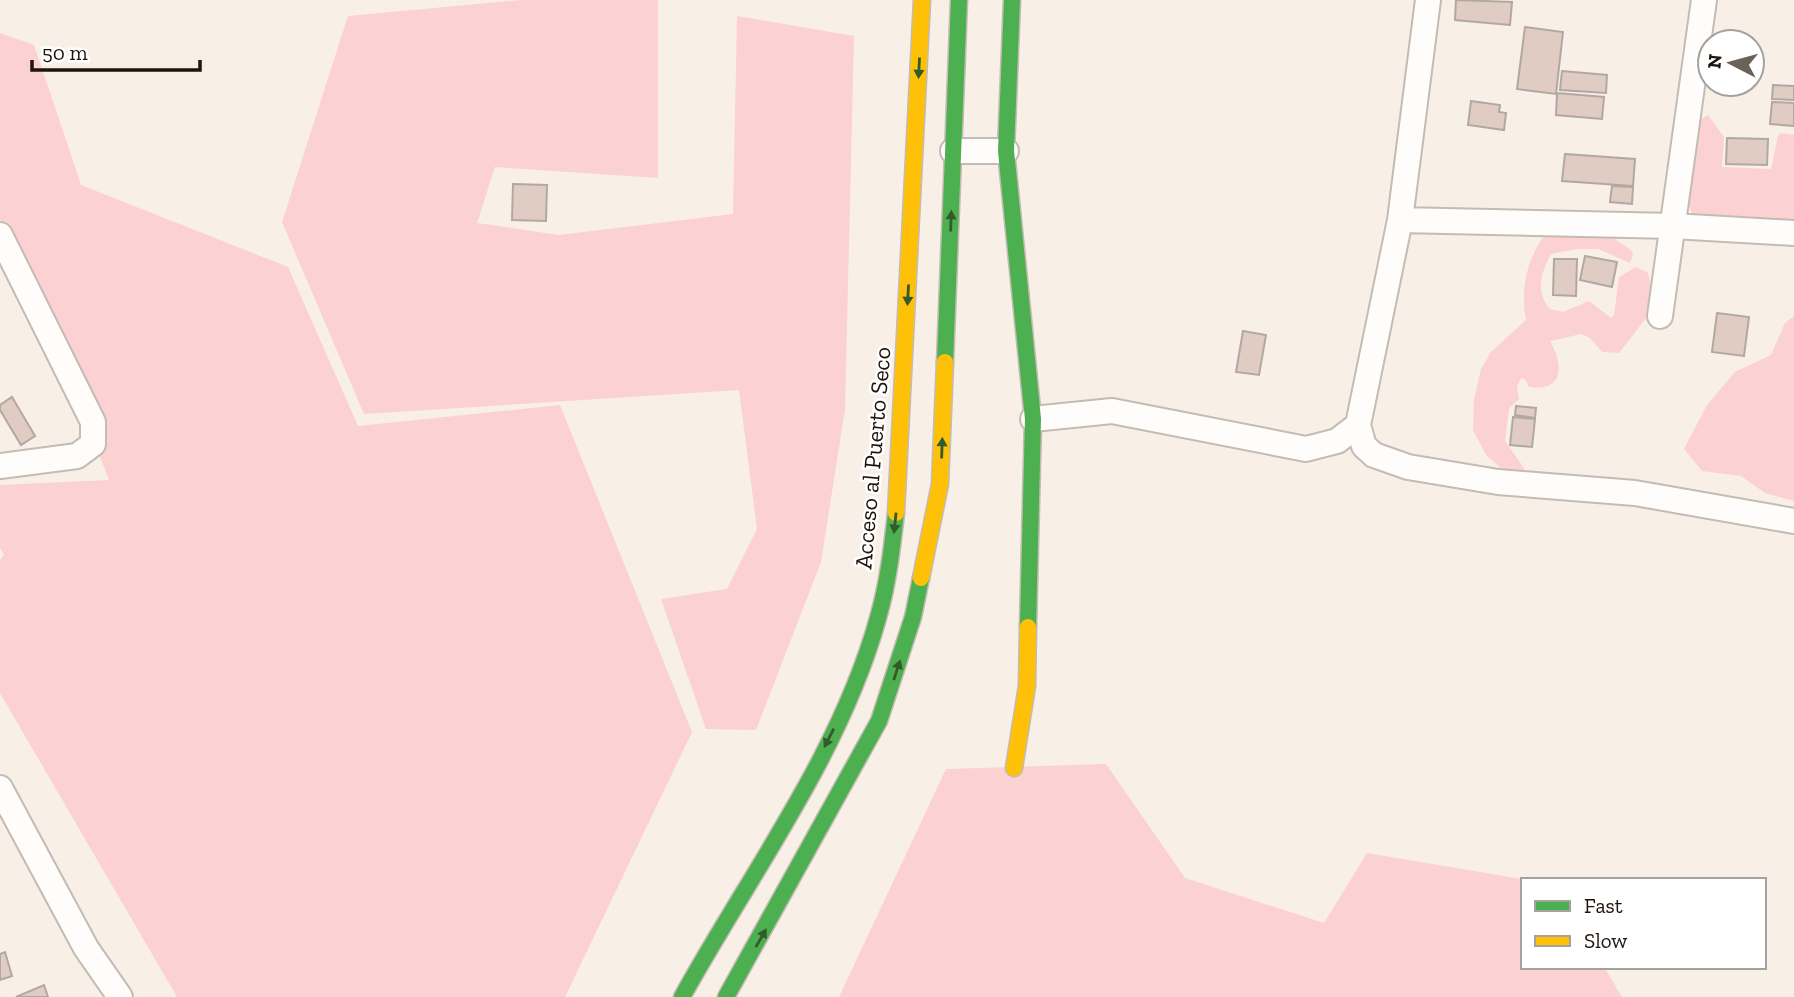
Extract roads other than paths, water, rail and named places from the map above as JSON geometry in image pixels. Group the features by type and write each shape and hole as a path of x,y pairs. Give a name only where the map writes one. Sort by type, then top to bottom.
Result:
{"main road":[{"name":"Acceso al Puerto Seco","path":"682,997 804,786 842,712 873,636 891,557 899,480 922,0"},
{"path":"726,997 879,721 913,617 940,484 959,0"},
{"path":"1012,0 1006,151 1033,419 1027,687 1014,768"}],"street":[{"path":"1428,0 1400,220 1358,425 1364,446 1374,455 1408,467 1498,482 1635,493 1794,521"},
{"path":"1660,316 1704,0"},
{"path":"953,151 1006,151"},
{"path":"1400,220 1673,226 1794,233"},
{"path":"0,235 93,422 93,444 77,456 0,466"},
{"path":"1033,419 1112,411 1306,449 1337,440 1358,425"},
{"path":"0,788 86,948 120,997"}]}
